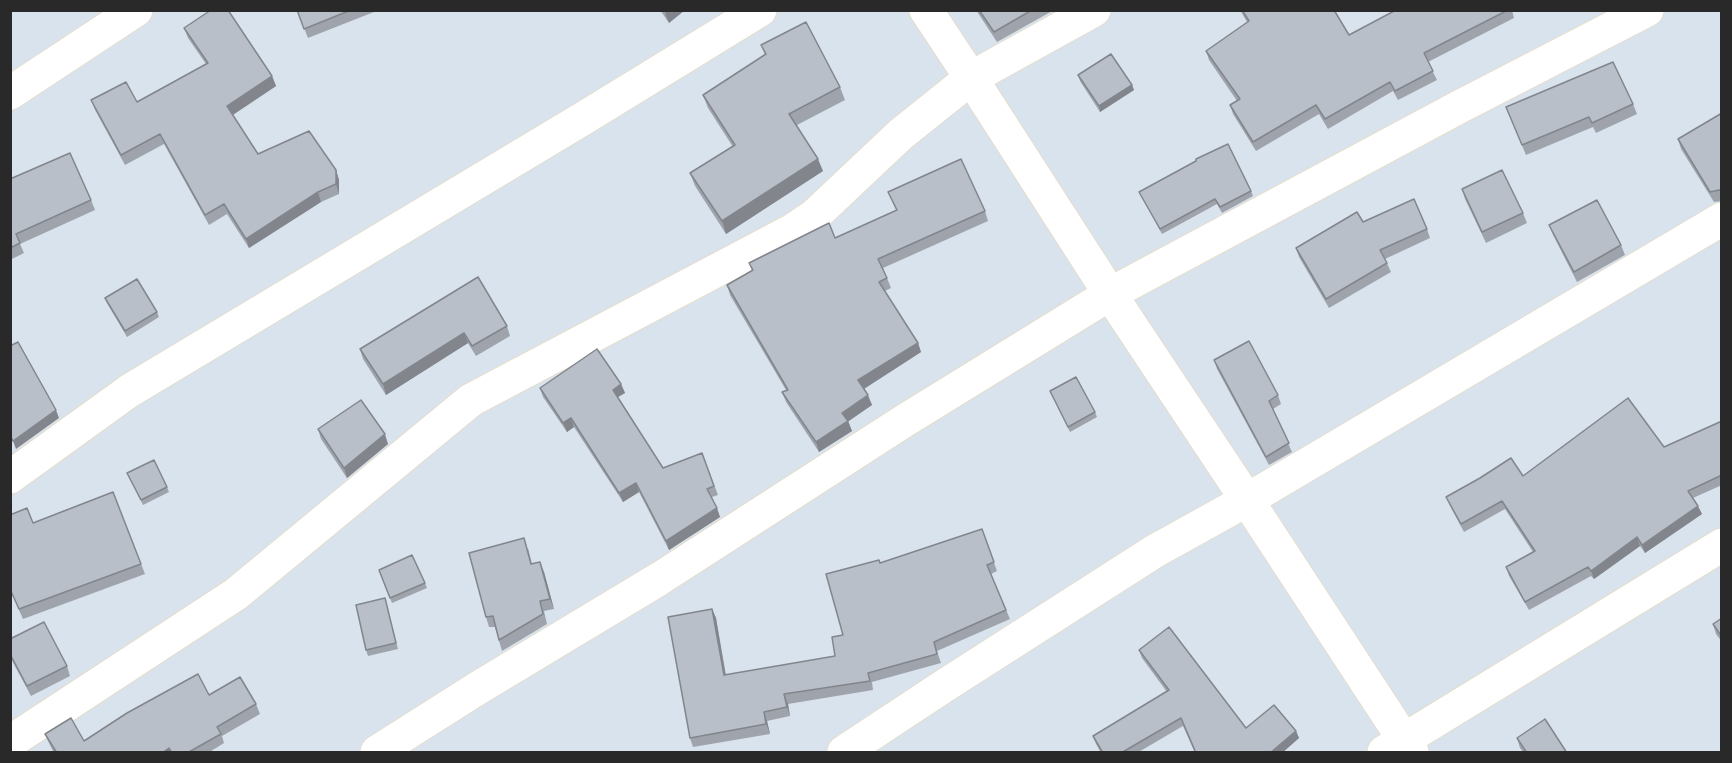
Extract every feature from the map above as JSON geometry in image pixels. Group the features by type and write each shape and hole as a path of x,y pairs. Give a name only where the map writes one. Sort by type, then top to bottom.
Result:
{"street":[{"path":"10,93 136,10"},
{"path":"10,477 129,391 760,10"},
{"path":"926,10 1247,500 1401,748 1722,545"},
{"path":"10,742 236,594 471,400 794,230 901,134 971,78 1094,10"},
{"path":"377,753 478,688 659,579 923,409 1110,294 1461,106 1647,10"},
{"path":"844,753 1155,551 1247,500 1722,219"}],"building":[{"path":"211,10 228,10 272,76 227,106 258,154 309,131 336,170 336,184 318,192 246,239 224,204 205,215 160,134 121,155 91,100 126,82 137,102 208,63 184,28"},
{"path":"297,10 351,10 304,29"},
{"path":"979,10 1032,10 994,32"},
{"path":"1242,10 1334,10 1349,35 1396,10 1508,10 1424,53 1433,71 1395,91 1390,82 1325,119 1316,105 1253,142 1230,105 1240,99 1206,51 1249,21"},
{"path":"806,22 840,87 789,114 818,159 722,221 690,173 735,145 703,95 766,54 761,45"},
{"path":"1111,54 1132,85 1099,106 1078,75"},
{"path":"1613,62 1633,104 1592,123 1589,117 1522,145 1506,107"},
{"path":"1722,113 1722,191 1710,192 1678,139"},
{"path":"1228,144 1251,191 1220,207 1215,199 1160,229 1139,192 1196,159"},
{"path":"70,153 91,200 16,234 20,243 10,248 10,179"},
{"path":"961,159 985,211 878,259 887,278 879,282 918,343 858,380 868,395 842,413 848,421 816,442 782,392 788,390 727,285 753,270 749,263 829,223 835,238 897,210 888,192"},
{"path":"1502,170 1523,213 1482,232 1462,189"},
{"path":"1414,199 1427,229 1380,250 1387,263 1326,299 1296,248 1357,212 1363,222"},
{"path":"1597,200 1621,245 1574,272 1549,225"},
{"path":"478,277 507,326 472,346 464,333 383,384 360,349"},
{"path":"137,279 157,312 125,331 105,298"},
{"path":"1249,341 1278,395 1269,401 1289,443 1266,457 1214,360"},
{"path":"18,342 56,410 13,441 10,435 10,346"},
{"path":"597,349 621,384 613,390 663,468 702,453 714,486 707,489 717,508 666,541 636,483 619,493 571,418 563,423 540,388"},
{"path":"1076,377 1095,412 1068,427 1050,391"},
{"path":"1628,398 1664,447 1722,421 1722,475 1688,491 1698,506 1642,545 1637,537 1591,571 1588,567 1525,602 1506,567 1535,551 1502,501 1461,524 1446,497 1511,458 1523,476"},
{"path":"361,400 385,434 344,468 318,429"},
{"path":"154,460 167,487 141,500 127,473"},
{"path":"113,492 141,564 19,609 10,589 10,515 27,508 33,523"},
{"path":"982,529 994,562 987,565 1006,610 934,642 937,654 868,673 870,681 784,694 787,707 764,712 766,724 690,738 668,617 712,609 724,675 835,656 832,637 843,635 826,574 879,560 880,563"},
{"path":"524,538 531,564 540,562 550,599 540,601 543,614 499,640 493,616 486,617 469,553"},
{"path":"412,555 425,583 390,598 379,570"},
{"path":"385,598 396,643 366,650 356,605"},
{"path":"1722,618 1722,637 1713,624"},
{"path":"44,622 67,666 27,686 10,654 10,639"},
{"path":"1169,627 1246,728 1274,705 1296,731 1270,753 1196,753 1181,718 1121,753 1103,753 1093,736 1169,690 1139,650"},
{"path":"198,674 209,695 240,677 256,704 217,727 221,734 187,753 172,753 169,748 162,753 57,753 45,734 71,718 84,741 127,713"},
{"path":"1545,719 1567,753 1527,753 1517,738"}]}
